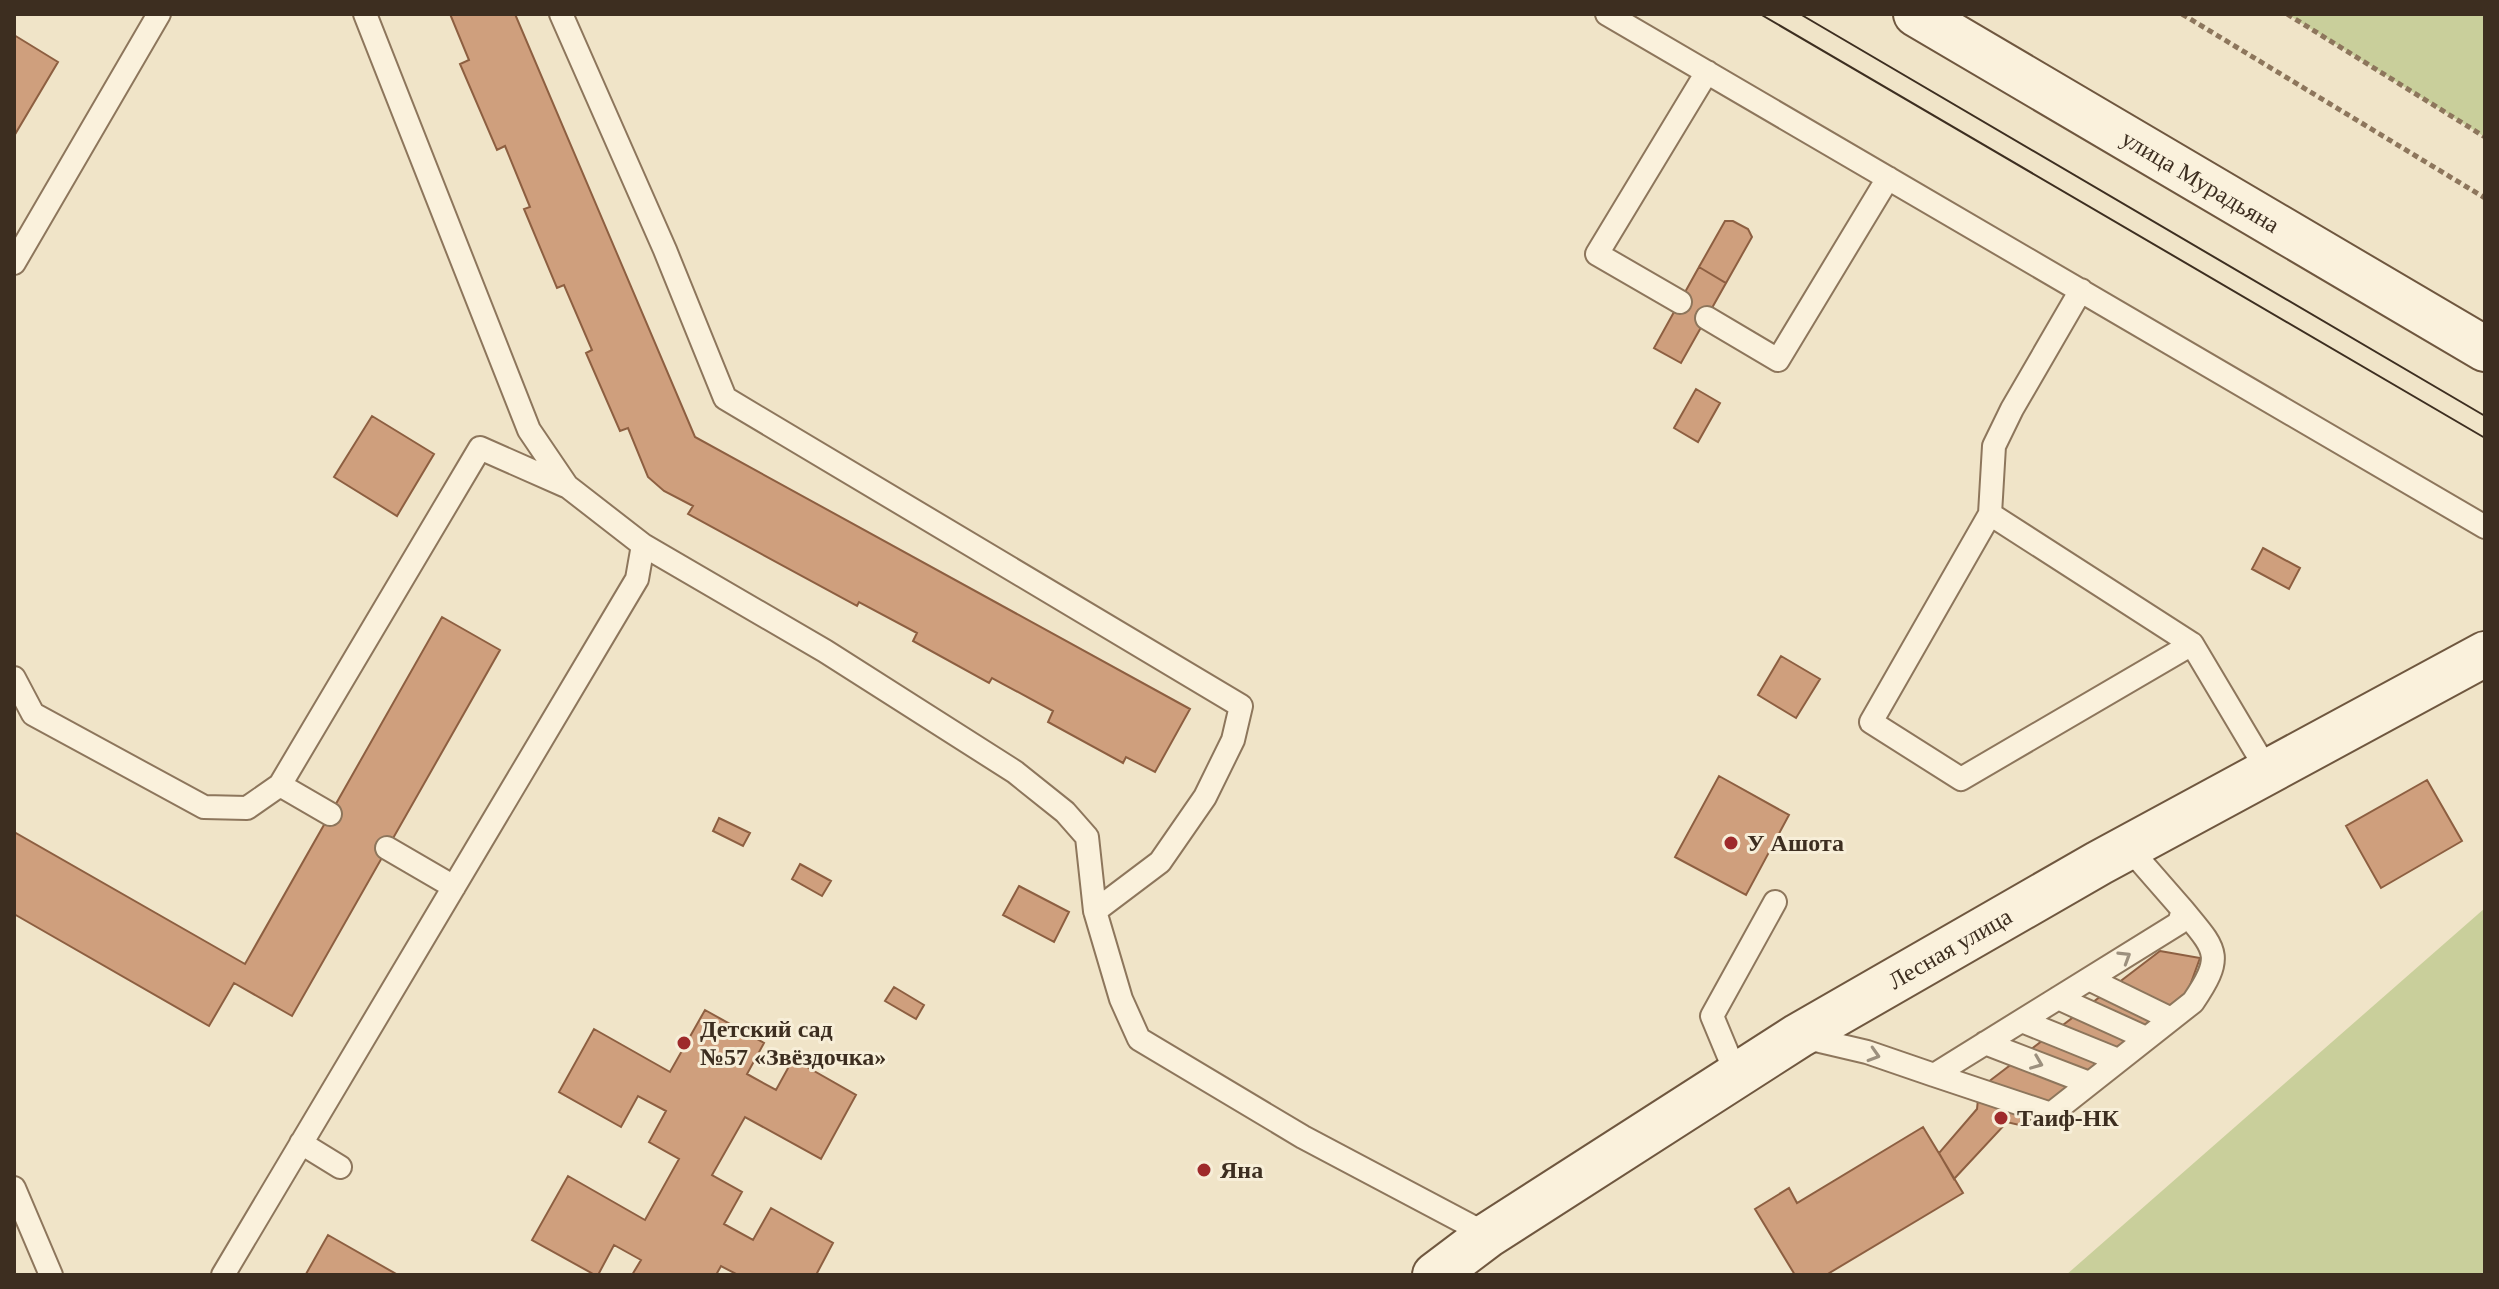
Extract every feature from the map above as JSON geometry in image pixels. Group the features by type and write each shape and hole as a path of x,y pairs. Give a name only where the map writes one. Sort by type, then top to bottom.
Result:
{"main road":[{"name":"улица Мурадьяна","path":"1916,14 2485,349"},
{"name":"Лесная улица","path":"1435,1275 1488,1235 1798,1036 2128,847 2485,654"}],"lane":[{"path":"14,263 159,14"},
{"path":"365,14 529,430 567,486"},
{"path":"561,14 665,250 725,398 1241,706 1233,740 1205,797 1160,862 1095,911"},
{"path":"1607,14 2485,527"},
{"path":"1680,302 1597,254 1707,72"},
{"path":"1707,318 1778,360 1888,178"},
{"path":"2081,290 1994,446 1990,514 1871,722 1961,779 2192,644"},
{"path":"14,678 33,714 204,807 247,808 280,785 480,448 567,486 643,545 813,644 1028,782 1065,812 1087,837 1095,911 1121,999 1139,1039 1303,1137 1488,1235"},
{"path":"1990,514 2192,644 2267,770"},
{"path":"223,1275 637,579 643,545"},
{"path":"280,785 330,814"},
{"path":"1798,1036 1867,1052 2051,1114 2193,1002 2207,981 2214,961 2211,943 2128,847"},
{"path":"387,848 454,887"},
{"path":"1737,1076 1712,1016 1775,902"},
{"path":"1934,1075 2179,923 2183,910"},
{"path":"2089,979 2171,1019"},
{"path":"2058,998 2146,1038"},
{"path":"2022,1021 2118,1060"},
{"path":"1985,1043 2089,1083"},
{"path":"301,1143 340,1167"},
{"path":"14,1188 51,1275"}],"path":[{"path":"2182,14 2485,198"},
{"path":"2287,14 2485,137"}],"green space":[{"path":"2287,14 2485,14 2485,137"},
{"path":"2485,908 2485,1275 2066,1275"}],"building":[{"path":"450,14 515,14 695,437 1190,709 1155,772 1126,757 1123,763 1048,722 1053,711 992,678 989,683 913,641 917,633 859,602 857,606 688,514 693,506 664,491 648,477 628,428 620,431 586,353 592,350 564,285 557,288 524,209 530,207 505,146 497,150 460,64 469,60"},
{"path":"14,35 58,62 14,136"},
{"path":"1725,221 1733,221 1748,229 1752,237 1726,283 1699,267"},
{"path":"1699,267 1726,283 1681,363 1654,348"},
{"path":"1696,389 1720,403 1698,442 1674,428"},
{"path":"372,416 434,454 397,516 334,477"},
{"path":"2263,548 2300,568 2289,589 2252,569"},
{"path":"442,617 500,650 292,1016 234,983 209,1026 14,914 14,832 245,964"},
{"path":"1781,656 1820,679 1796,718 1758,695"},
{"path":"1719,776 1789,815 1746,895 1675,857"},
{"path":"2427,780 2462,841 2381,888 2346,826"},
{"path":"719,818 750,833 743,846 713,831"},
{"path":"800,864 831,881 822,896 792,879"},
{"path":"1019,886 1069,912 1054,942 1003,915"},
{"path":"2160,951 2200,958 2188,991 2019,1125 2007,1122 1954,1179 1939,1153 1977,1109 1979,1089"},
{"path":"894,987 924,1005 916,1019 885,1001"},
{"path":"705,1010 764,1043 747,1074 776,1090 793,1059 856,1095 821,1159 745,1117 712,1175 742,1192 724,1224 753,1240 771,1208 833,1243 816,1275 738,1275 721,1266 716,1275 632,1275 641,1260 614,1245 598,1275 595,1275 532,1240 568,1176 645,1220 679,1159 649,1142 666,1111 638,1096 621,1127 559,1092 594,1029 670,1072"},
{"path":"1923,1127 1963,1193 1826,1275 1795,1275 1755,1209 1789,1188 1797,1203"},
{"path":"328,1235 398,1275 306,1274"}],"tram line":[{"path":"1760,14 2485,438"},
{"path":"1800,14 2485,416"}],"place":[{"name":"У Ашота","path":"1731,843"},
{"name":"Детский сад №57 «Звёздочка»","path":"684,1043"},
{"name":"Таиф-НК","path":"2001,1118"},
{"name":"Яна","path":"1204,1170"}]}
